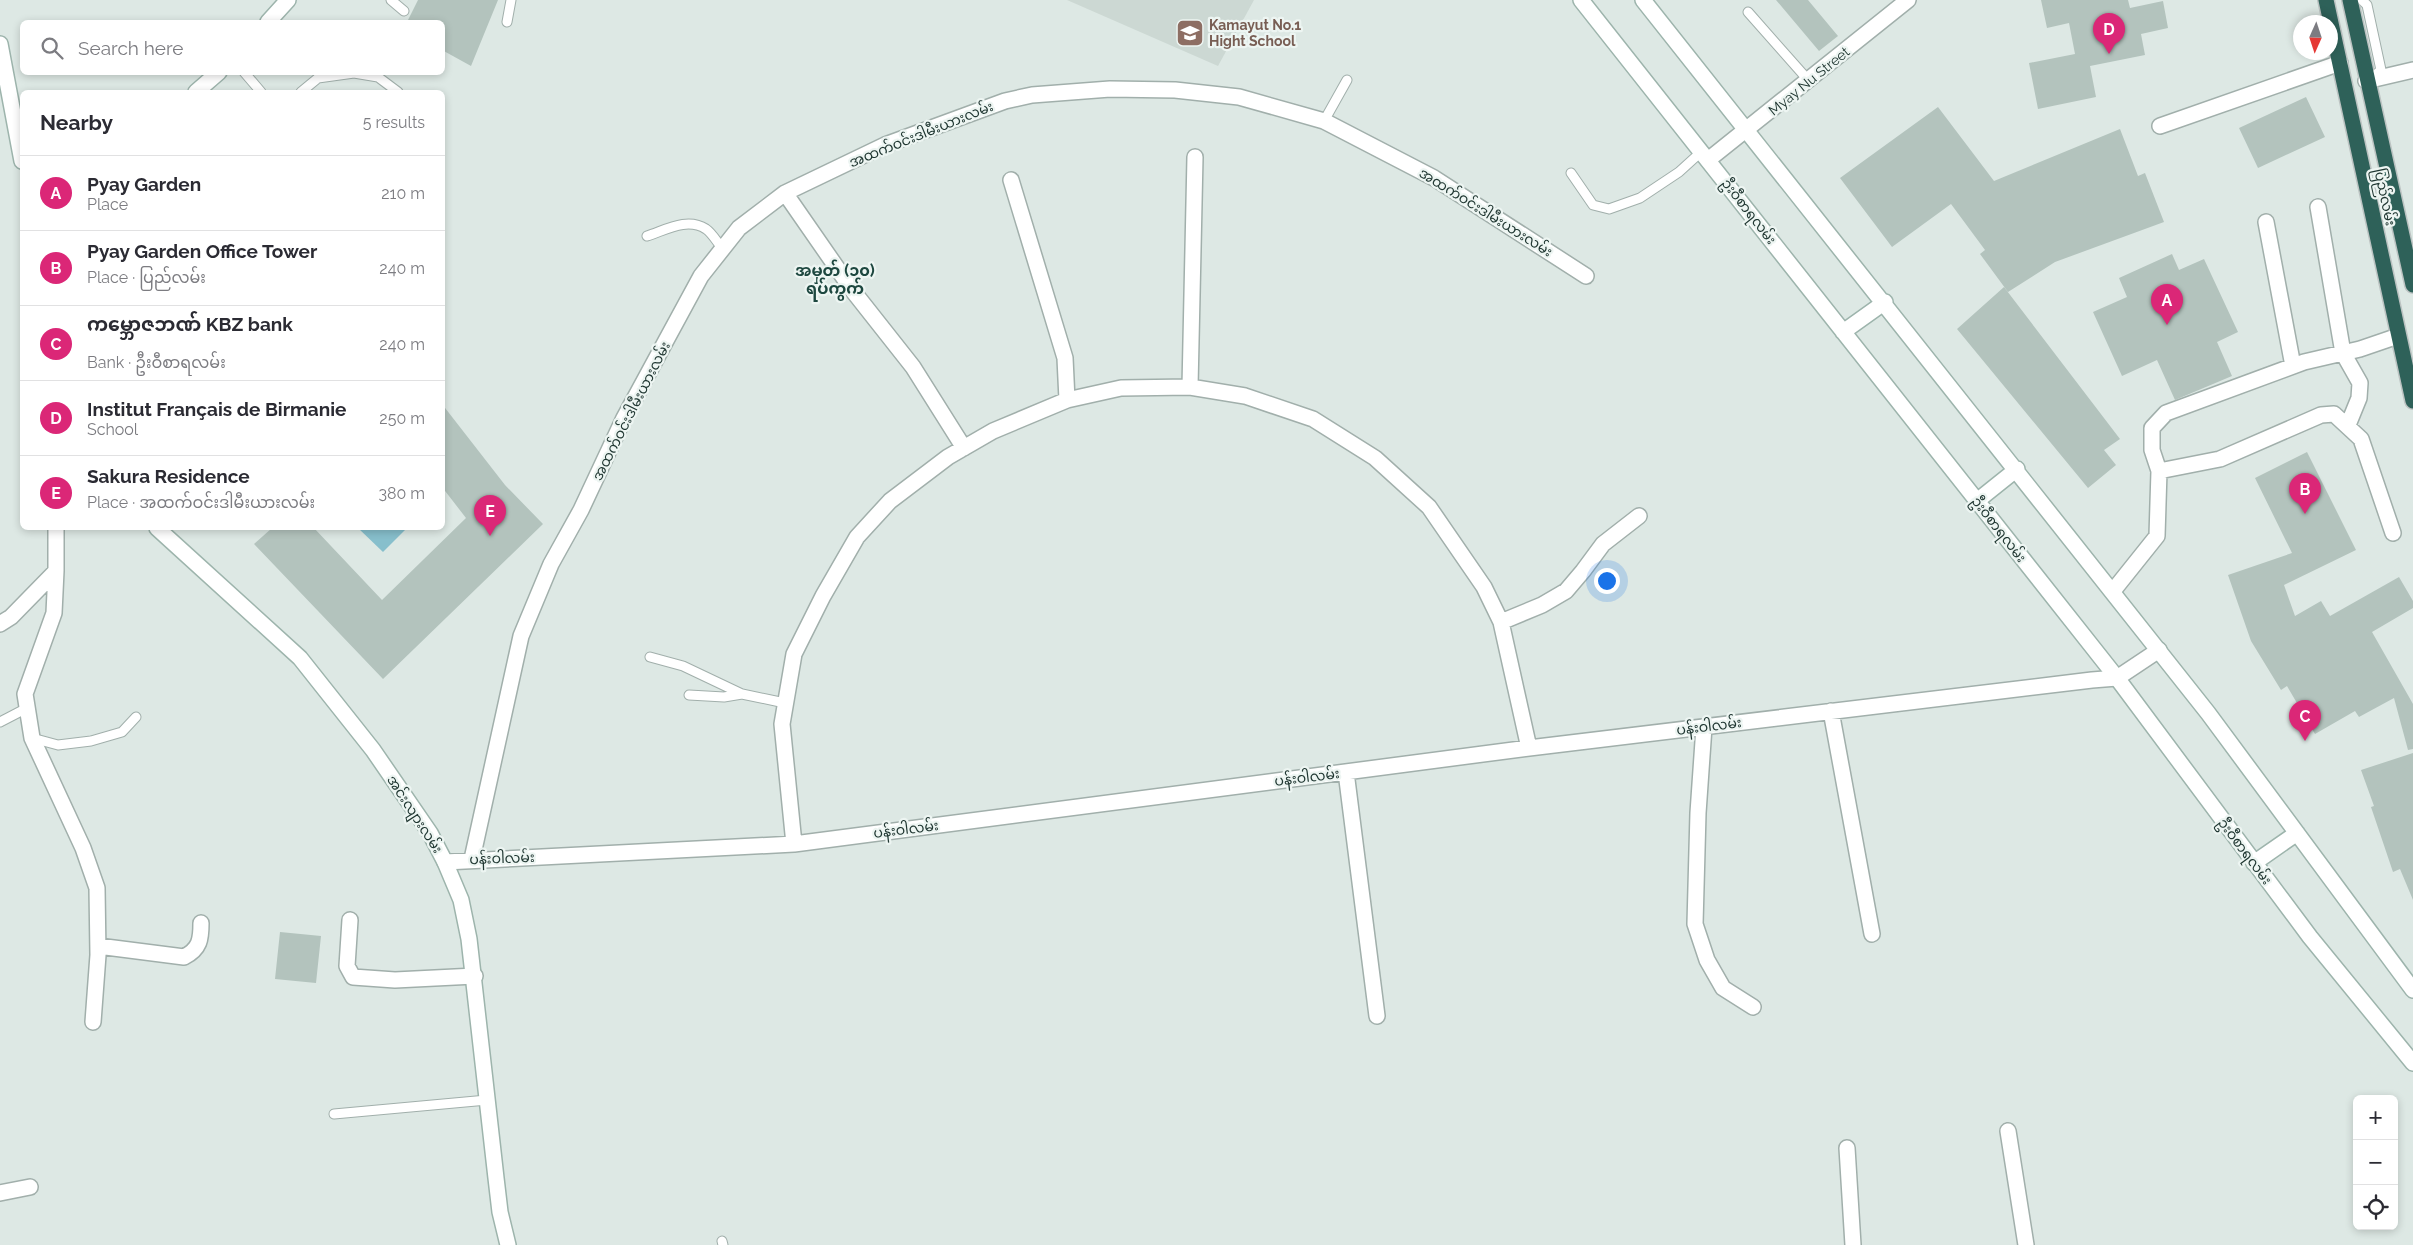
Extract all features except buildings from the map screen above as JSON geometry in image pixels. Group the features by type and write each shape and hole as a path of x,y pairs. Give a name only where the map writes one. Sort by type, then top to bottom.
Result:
{"highway":[{"name":"ပြည်လမ်း","path":"2326,0 2413,401"},
{"name":"ပြည်လမ်း","path":"2350,0 2366,81 2413,285"}],"street":[{"path":"270,20 288,0"},
{"name":"ဦးဝီစာရလမ်း","path":"1580,0 2117,678 2310,937 2413,1062"},
{"path":"1643,0 1885,302 2208,712 2413,990"},
{"name":"Myay Nu Street","path":"1704,156 1747,130 1908,0"},
{"path":"0,44 20,150"},
{"path":"2160,126 2340,63"},
{"path":"2366,81 2413,70"},
{"path":"198,90 216,75"},
{"name":"အထက်ဝင်းဒါမီးယားလမ်း","path":"472,859 521,636 551,564 582,510 624,418 701,276 739,228 785,192 885,145 1006,101 1032,95 1110,89 1175,90 1239,97 1324,121 1434,178 1586,276"},
{"path":"1190,387 1195,157"},
{"path":"1011,180 1065,358 1067,400"},
{"path":"785,192 853,291 913,368 964,448"},
{"path":"2318,207 2343,353 2360,383 2359,398 2348,425"},
{"path":"2266,222 2293,366"},
{"path":"1844,332 1885,302"},
{"path":"2113,591 2157,536 2159,471 2152,450 2152,428 2166,413 2293,366 2398,336"},
{"path":"794,844 782,724 794,654 823,596 857,537 890,501 948,457 992,431 1067,400 1121,388 1190,387 1245,396 1313,419 1375,458 1429,507 1484,587 1501,622 1529,748"},
{"path":"2159,471 2220,459 2321,415 2334,414 2362,440 2393,533"},
{"path":"1977,501 2017,469"},
{"path":"1501,622 1542,605 1566,591 1584,572 1603,544 1639,516"},
{"path":"56,530 54,613 25,694 32,738 83,848 97,888 98,946 93,1022"},
{"name":"အင်းလျားလမ်း","path":"159,530 300,658 373,750 430,833 446,862 461,900 475,976 500,1212 508,1245"},
{"path":"0,624 11,617 56,571"},
{"name":"ပန်းဝါလမ်း","path":"446,862 472,859 794,844 1529,748 2117,678 2159,650"},
{"path":"1831,711 1872,934"},
{"path":"1704,727 1698,813 1695,924 1706,960 1723,988 1753,1007"},
{"path":"1346,772 1377,1016"},
{"path":"2254,862 2297,833"},
{"path":"350,920 347,966 353,977 395,980 475,976"},
{"path":"98,946 184,957 193,952 200,942 201,922"},
{"path":"2008,1132 2026,1245"},
{"path":"1847,1148 1852,1245"},
{"path":"0,1193 30,1187"}],"lane":[{"path":"392,0 404,11"},
{"path":"507,22 511,0"},
{"path":"2350,0 2355,0"},
{"path":"2362,0 2367,5 2381,70 2378,75 2366,81"},
{"path":"1748,12 1809,81"},
{"path":"247,75 259,90"},
{"path":"303,90 318,78 340,75"},
{"path":"366,75 378,77 395,90"},
{"path":"1324,121 1347,80"},
{"path":"1571,173 1593,205 1609,208 1652,192 1704,156"},
{"path":"648,236 683,224 693,224 706,229 722,248"},
{"path":"650,657 683,666 742,694 785,703"},
{"path":"689,695 724,697 742,694"},
{"path":"0,722 27,708"},
{"path":"32,738 58,745 92,741 122,732 136,717"},
{"path":"334,1114 488,1100"}],"shaded area":[{"name":"Kamayut No.1 Hight School","path":"1067,0 1254,0 1218,66"}],"water":[{"path":"360,530 405,530 383,552"}],"place":[{"name":"Kamayut No.1 Hight School","path":"1190,33"},
{"name":"Institut Français de Birmanie","path":"2109,54"},
{"name":"Pyay Garden","path":"2167,325"},
{"name":"Pyay Garden Office Tower","path":"2305,514"},
{"name":"Sakura Residence","path":"490,536"},
{"name":"ကမ္ဘောဇဘဏ် KBZ bank","path":"2305,741"}],"district":[{"name":"အမှတ် (၁၀) ရပ်ကွက်","path":"835,279"}]}
